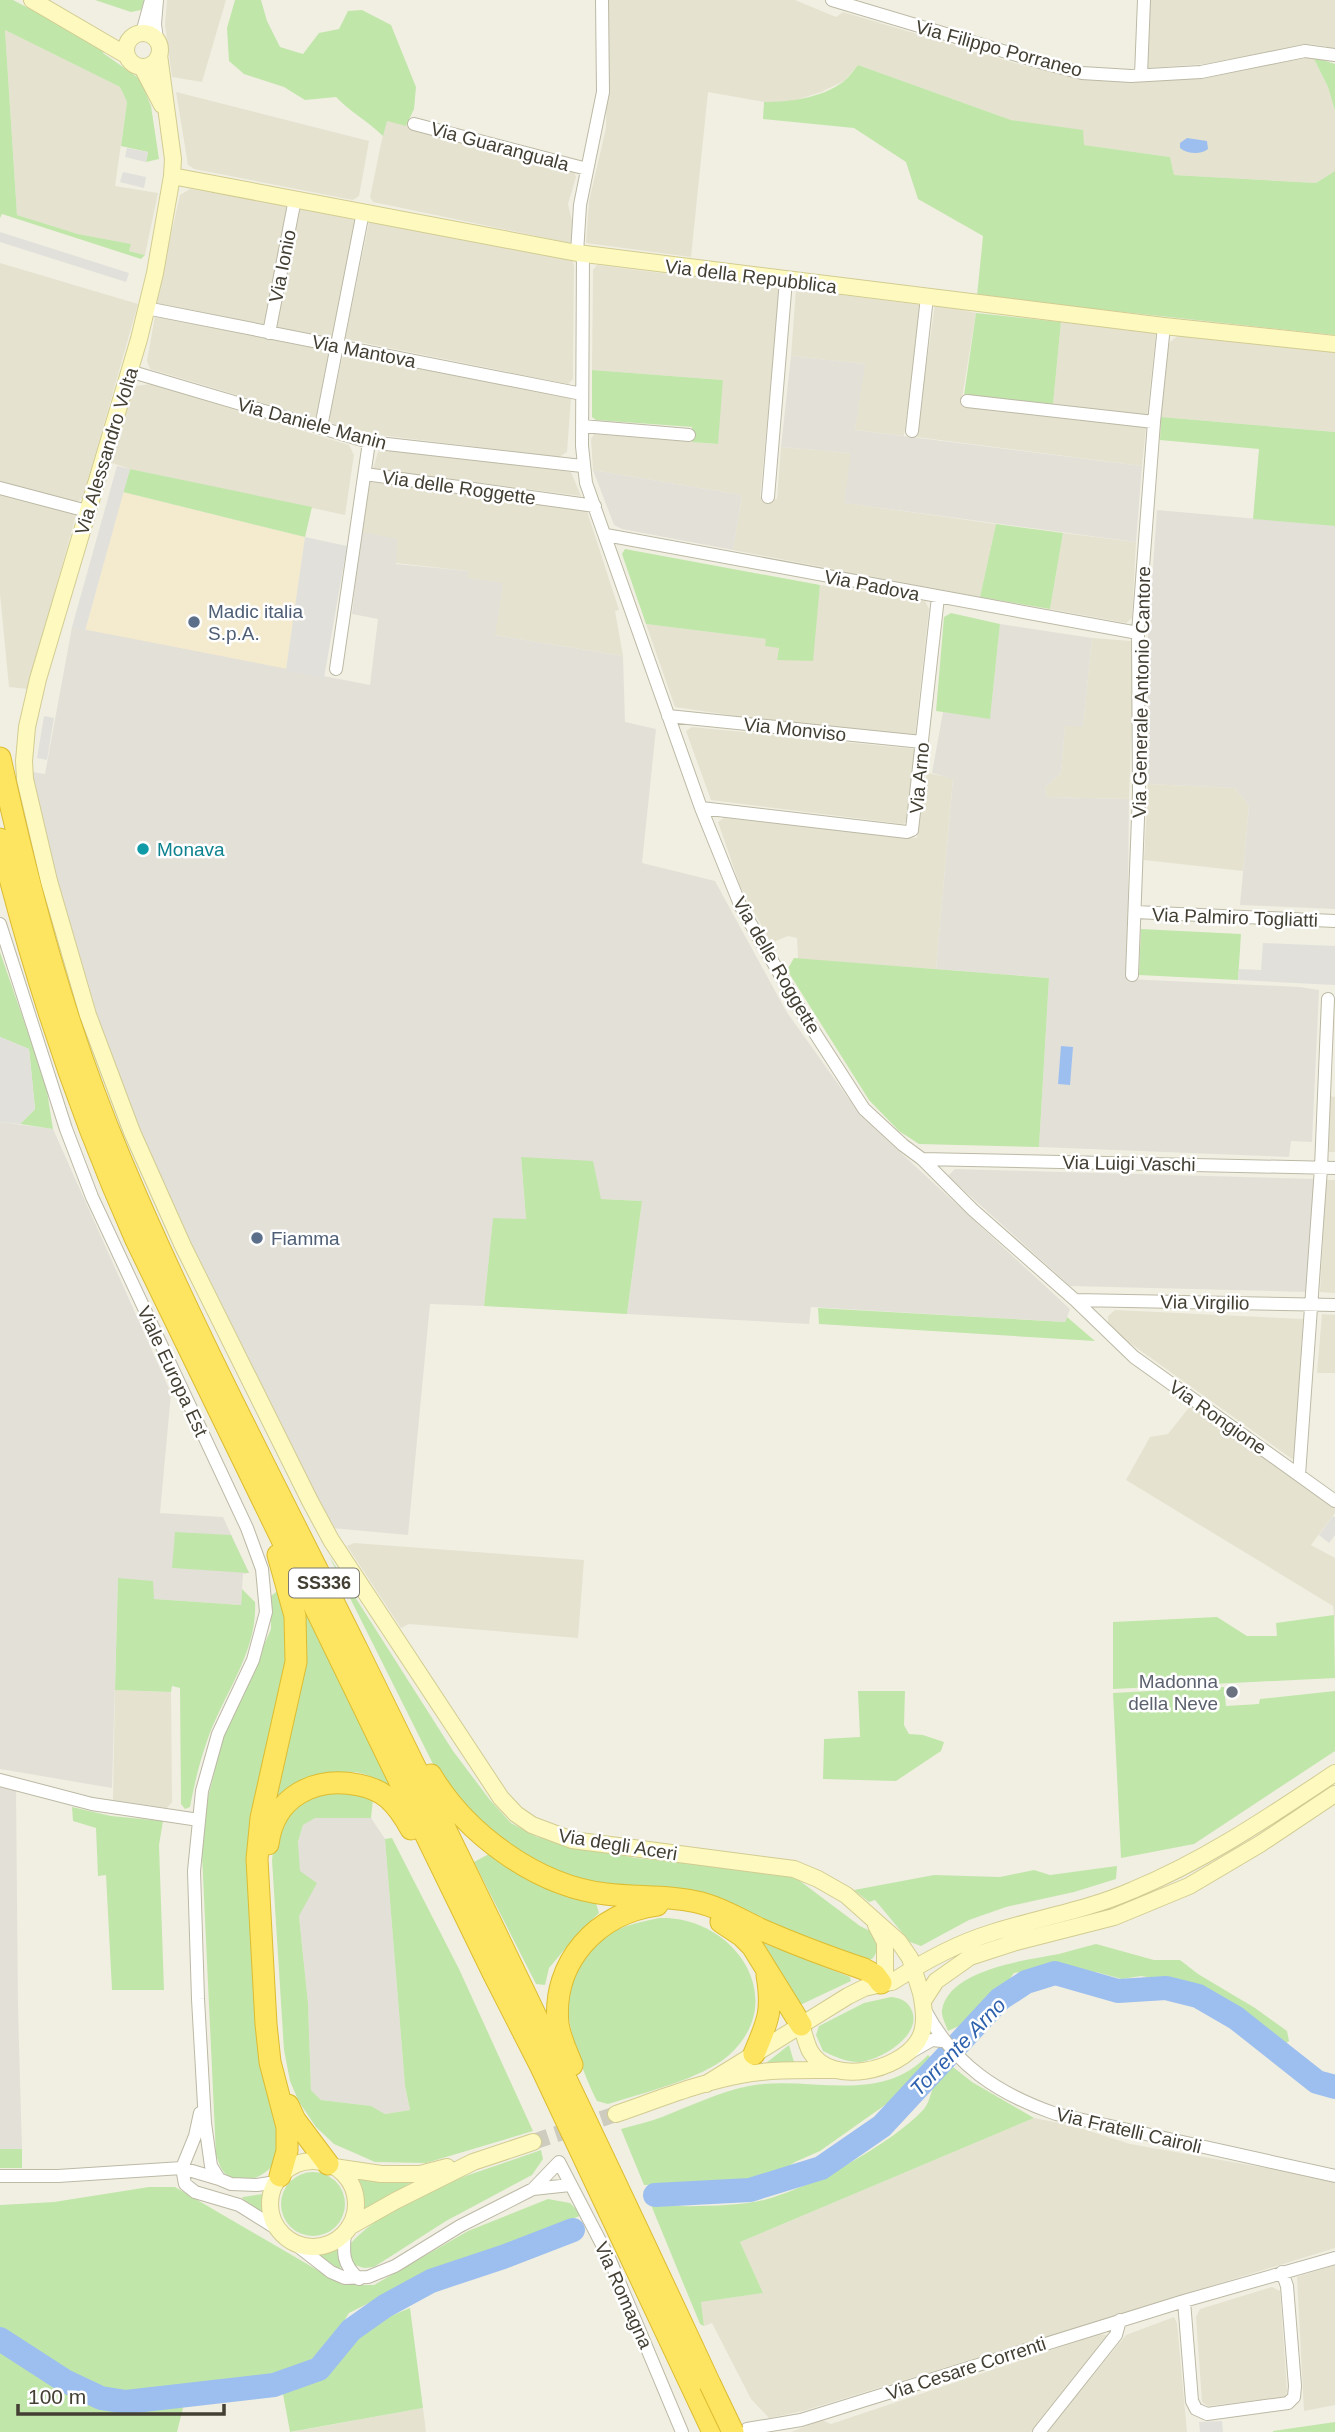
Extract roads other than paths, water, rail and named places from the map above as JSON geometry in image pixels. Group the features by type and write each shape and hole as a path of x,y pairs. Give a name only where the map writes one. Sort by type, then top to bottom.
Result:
{"highway":[{"name":"SS336","path":"0,758 49,956 77,1046 120,1157 187,1304 639,2232 702,2388 713,2432"},
{"name":"SS336","path":"0,839 20,923 60,1051 103,1165 136,1240 493,1973 702,2388 740,2431"},
{"path":"238,1448 285,1575 295,1616 296,1662 261,1818 257,1859 270,2062 287,2127 287,2151 278,2179"},
{"path":"366,1668 442,1794 484,1836 531,1868 561,1883 595,1892 705,1904 763,1930 864,1969 886,1982"},
{"path":"331,2165 295,2120 285,2099 274,2022 266,1859 270,1828 281,1808 298,1793 319,1784 342,1782 367,1787 387,1797 403,1815 493,1973"},
{"path":"639,2232 559,2027 558,2004 562,1980 584,1940 606,1922 634,1908 656,1905 692,1909 730,1927 751,1946 801,2025"},
{"path":"754,2054 770,2010 766,1969"}],"street":[{"path":"32,0 99,37 143,45"},
{"name":"Via Alessandro Volta","path":"151,0 143,45 168,121 173,159 172,176 155,273 130,371 33,701 24,761 25,779 49,881 84,1003 132,1132 244,1372 331,1541"},
{"name":"Via Alessandro Volta","path":"143,45 155,23 157,0"},
{"name":"Via Guaranguala","path":"580,254 580,205 603,92 602,0"},
{"name":"Via Filippo Porraneo","path":"832,0 1071,70 1141,75 1201,72 1305,51 1335,55"},
{"path":"1141,75 1144,0"},
{"name":"Via Alessandro Volta","path":"143,45 152,64 142,67 168,121"},
{"name":"Via Guaranguala","path":"414,124 587,169"},
{"name":"Via della Repubblica","path":"172,176 580,254 1164,326 1335,344"},
{"name":"Via Ionio","path":"269,333 295,199"},
{"path":"321,427 363,212"},
{"name":"Via delle Roggette","path":"580,254 582,466 701,808 741,907 829,1056 864,1109 922,1159 973,1210 1104,1328"},
{"path":"768,497 786,280"},
{"path":"912,431 927,297"},
{"name":"Via Mantova","path":"146,308 582,394"},
{"name":"Via Generale Antonio Cantore","path":"1132,975 1139,792 1138,633 1164,326"},
{"name":"Via Daniele Manin","path":"130,371 369,442 582,466"},
{"path":"967,401 1154,422"},
{"path":"582,426 689,435"},
{"name":"Via delle Roggette","path":"336,669 369,442"},
{"name":"Via delle Roggette","path":"365,474 595,506"},
{"path":"0,488 87,511"},
{"name":"Via Padova","path":"606,535 1138,633"},
{"name":"Via Arno","path":"701,808 910,831 915,823 938,597"},
{"name":"Via Monviso","path":"668,716 922,742"},
{"name":"Via Palmiro Togliatti","path":"1135,912 1335,921"},
{"name":"Viale Europa Est","path":"0,923 2,940 92,1197 247,1528 262,1569 266,1612 253,1660 218,1734 202,1791 194,1871 203,2095"},
{"path":"1299,1475 1313,1304 1328,999"},
{"name":"Via Luigi Vaschi","path":"922,1159 1335,1168"},
{"name":"Via Virgilio","path":"1075,1300 1335,1305"},
{"name":"Via Rongione","path":"1104,1328 1133,1357 1335,1501"},
{"name":"Via degli Aceri","path":"331,1541 501,1798 524,1819 553,1834 572,1840 794,1869 846,1895 899,1942"},
{"path":"706,2084 848,1996 886,1982 936,1955 990,1933 1052,1917 1132,1891 1213,1852 1335,1773"},
{"path":"0,1780 92,1804 199,1820"},
{"path":"923,2001 936,1981 970,1957 1016,1942 1114,1917 1189,1886 1260,1844 1335,1794"},
{"path":"872,1917 885,1942 886,1982"},
{"path":"899,1942 918,1955 936,1955"},
{"path":"899,1942 910,1958 923,2001 920,2039 906,2054"},
{"path":"864,1969 885,1959"},
{"path":"886,1982 908,1984 923,2001"},
{"name":"Via Fratelli Cairoli","path":"923,2001 944,2043 965,2064 1022,2103 1056,2114 1335,2176"},
{"path":"801,2025 811,2052 823,2063 843,2070"},
{"path":"616,2113 740,2075 789,2069 861,2071 883,2067 932,2040 944,2043"},
{"path":"203,2095 208,2158 219,2179"},
{"path":"203,2095 195,2136 182,2168 182,2177 190,2189 239,2205 284,2235 331,2272 345,2278 359,2279 395,2266 460,2226 533,2189 570,2185"},
{"path":"0,2176 58,2176 182,2168 231,2184 257,2185 278,2179 297,2164 318,2161 381,2174 420,2174 473,2162 533,2142"},
{"path":"278,2179 271,2194 272,2219 284,2235 313,2247 336,2240 347,2230 395,2200 473,2162"},
{"name":"Via Romagna","path":"533,2189 559,2162 610,2260 682,2432"},
{"path":"331,2165 345,2175 356,2200 355,2214 347,2230 343,2259 359,2279"},
{"name":"Via Cesare Correnti","path":"740,2431 801,2420 1120,2320 1335,2258"},
{"path":"1184,2301 1192,2401 1196,2409 1207,2414 1288,2403 1294,2397 1295,2386 1287,2286 1282,2272"},
{"path":"1039,2432 1116,2335 1120,2320"}],"water":[{"path":"1187,138 1207,141 1208,149 1198,153 1183,150 1180,143"},
{"path":"1061,1046 1073,1047 1070,1085 1058,1084"}],"waterway":[{"name":"Torrente Arno","path":"655,2195 750,2190 821,2168 882,2126 1000,1999 1026,1982 1055,1973 1118,1991 1166,1988 1198,1996 1236,2018 1317,2082 1335,2087"},
{"name":"Torrente Arno","path":"0,2339 65,2381 101,2398 126,2402 274,2385 319,2369 351,2330 385,2306 431,2281 573,2230"}],"tunnel":[{"path":"533,2142 616,2114"}],"place":[{"name":"Madic italia S.p.A.","path":"194,622"},
{"name":"Monava","path":"143,849"},
{"name":"Fiamma","path":"257,1238"},
{"name":"Madonna della Neve","path":"1232,1692"}]}
